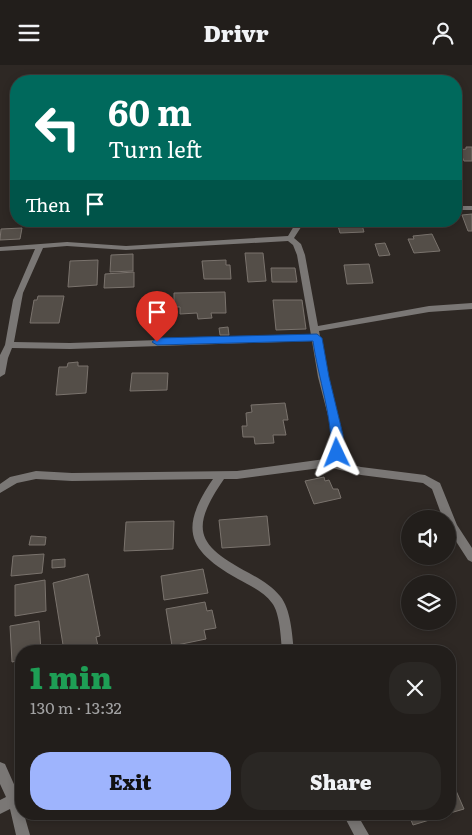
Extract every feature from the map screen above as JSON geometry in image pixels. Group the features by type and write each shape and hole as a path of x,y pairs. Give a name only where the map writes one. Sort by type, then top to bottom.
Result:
{"street":[{"path":"290,238 297,227"},
{"path":"0,249 67,244 135,247 290,238 297,244 302,255 323,377 338,435 337,453 328,463"},
{"path":"0,374 3,358 10,345 13,316 22,285 36,259 40,245"},
{"path":"10,345 70,346 317,334 429,309 472,306"},
{"path":"1,485 36,475 72,477 221,476 328,463 360,471 425,479 436,485 452,527 472,557"},
{"path":"221,476 200,510 196,536 204,551 257,583 277,600 287,645"},
{"path":"0,769 15,805"},
{"path":"0,807 14,801"},
{"path":"19,820 23,835"},
{"path":"353,820 362,835"}],"building":[{"path":"466,147 472,147 472,161 464,161 462,150 466,149"},
{"path":"472,214 472,231 468,231 462,215"},
{"path":"338,227 363,227 364,232 340,233"},
{"path":"22,228 20,239 0,240 1,229"},
{"path":"432,234 440,251 414,253 408,239 414,239 413,236"},
{"path":"385,243 390,255 379,256 375,244"},
{"path":"245,253 263,253 266,281 248,282"},
{"path":"133,254 133,271 110,272 111,255"},
{"path":"98,260 97,285 68,287 70,261"},
{"path":"226,260 226,265 230,265 231,279 204,279 202,261"},
{"path":"369,264 373,283 347,284 344,265"},
{"path":"271,268 295,268 297,282 272,282"},
{"path":"134,272 134,287 104,288 105,274"},
{"path":"225,292 226,313 211,313 212,318 198,319 197,313 180,314 180,307 174,307 174,293"},
{"path":"38,296 64,296 59,323 30,323 34,300 37,300"},
{"path":"273,300 302,300 306,329 276,330"},
{"path":"228,327 229,335 220,335 219,328"},
{"path":"78,362 78,366 88,366 86,393 56,395 59,367 67,367 68,363"},
{"path":"132,373 168,373 167,390 130,391"},
{"path":"285,403 288,420 283,420 286,435 273,435 274,443 255,444 254,437 243,437 242,426 247,426 246,413 252,412 251,405"},
{"path":"324,477 325,481 329,480 333,489 338,489 341,498 314,504 305,481"},
{"path":"267,516 270,545 222,548 219,520"},
{"path":"174,521 173,549 124,551 126,522"},
{"path":"31,536 46,537 45,545 29,545"},
{"path":"44,554 42,573 11,576 13,556"},
{"path":"65,559 65,567 52,568 52,560"},
{"path":"203,569 208,593 164,600 161,576"},
{"path":"88,574 100,636 96,637 98,645 63,645 53,583"},
{"path":"45,580 46,611 15,616 15,585"},
{"path":"205,602 207,611 212,610 216,628 204,630 206,639 172,645 166,609"},
{"path":"39,621 41,645 15,645 15,661 12,662 10,626"},
{"path":"456,791 464,809 456,811"},
{"path":"411,820 429,820 413,825"}],"route":[{"path":"157,342 226,342 317,338 323,377 338,435 337,453"}]}
